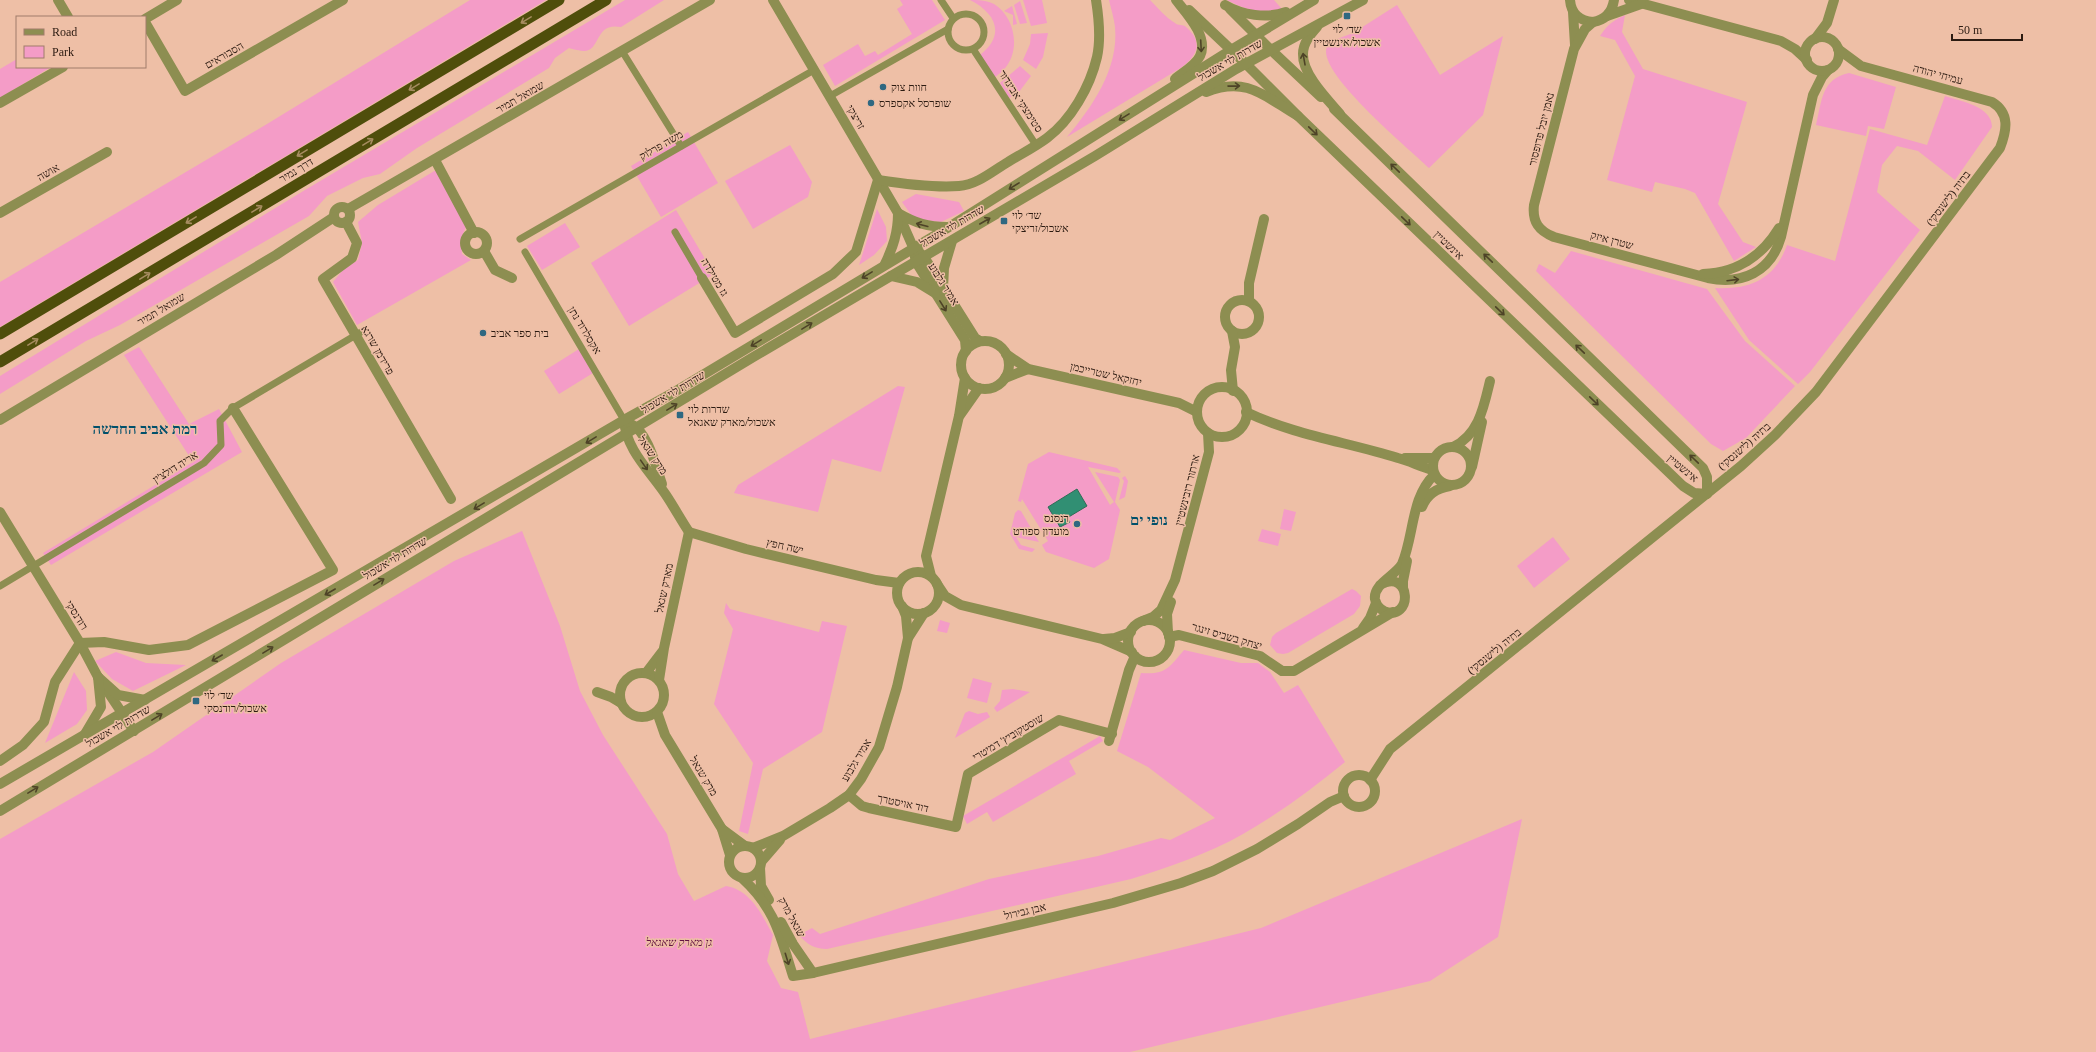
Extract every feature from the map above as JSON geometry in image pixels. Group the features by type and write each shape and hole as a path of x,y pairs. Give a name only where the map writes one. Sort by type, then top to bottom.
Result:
{"highway":[{"name":"דרך נמיר","path":"0,334 559,0"},
{"name":"דרך נמיר","path":"0,362 606,0"}],"street":[{"path":"58,0 67,16"},
{"path":"146,19 177,0"},
{"name":"הסבוראים","path":"146,22 185,90 343,0"},
{"name":"זריצקי","path":"773,0 898,213 913,247"},
{"path":"941,0 953,18"},
{"name":"סטימצקי אביגדור","path":"973,49 1036,145 1059,128 1077,104 1091,76 1097,56 1100,24 1096,0"},
{"path":"1147,102 1200,56 1200,36 1196,26 1178,0"},
{"name":"אינשטיין","path":"1178,0 1683,486 1694,493 1707,494 1707,477 1703,468 1223,2"},
{"name":"שדרות לוי אשכול","path":"0,784 671,394 949,226 1314,0"},
{"name":"שדרות לוי אשכול","path":"0,811 625,434 952,241 1246,64 1322,21 1363,0"},
{"name":"נאמן יובל פרופסור","path":"1570,0 1573,12 1574,49"},
{"path":"1606,17 1613,7 1614,0"},
{"path":"1629,0 1781,41 1795,49 1817,70 1830,69 1839,58 1830,16"},
{"path":"1808,62 1806,50 1824,28 1830,16 1834,0"},
{"name":"שמואל תמיר","path":"348,209 435,160 706,1"},
{"path":"1223,2 1238,11 1273,16 1303,7"},
{"path":"1573,12 1582,20 1593,22 1641,4"},
{"path":"970,13 975,15 982,22 984,35 979,45 973,49 964,50 954,46 948,37 948,29 953,18 958,15 970,13"},
{"path":"1322,21 1308,38 1303,55 1306,68 1313,80 1340,114"},
{"name":"נאמן יובל פרופסור","path":"1533,216 1534,205 1574,49 1585,29 1593,22"},
{"path":"830,96 948,29"},
{"path":"1781,41 1824,37 1836,45"},
{"name":"עמיחי יהודה","path":"1836,45 1861,66"},
{"path":"622,51 682,146"},
{"name":"שטרן איזק","path":"1808,62 1813,78 1814,95"},
{"name":"עמיחי יהודה","path":"1830,69 1861,66 1987,100 1997,105 2004,114"},
{"path":"0,103 61,68"},
{"name":"שטרן איזק","path":"1533,216 1539,228 1554,237 1695,274 1727,280 1739,279 1755,274 1770,260 1778,247 1814,95 1822,77 1830,69"},
{"name":"משה פרלוק","path":"520,239 814,70"},
{"path":"1184,102 1216,88 1240,85 1249,87 1298,116"},
{"name":"בתיה (לישנסקי)","path":"1370,780 1390,749 1707,494 1775,436 1816,392 1995,155 2005,131 2004,114"},
{"path":"878,180 904,184 960,186 982,177 1036,145"},
{"name":"אושה","path":"0,213 107,152"},
{"path":"435,160 474,232 481,234 486,238 487,245 484,251 473,254 466,246 466,239 474,232"},
{"name":"גז מטילדה","path":"675,232 735,333 833,274 856,252 878,180"},
{"path":"343,206 348,209 350,217 346,222 339,222 334,218 334,212 338,207 343,206"},
{"path":"898,213 913,222 929,227 949,226"},
{"path":"885,265 898,231 898,213"},
{"name":"שמואל תמיר","path":"0,420 276,255 334,218"},
{"path":"1245,301 1264,220"},
{"name":"שטרן איזק","path":"1695,274 1726,271 1747,262 1765,248 1783,221"},
{"name":"פרידמן שרגא","path":"346,222 357,243 352,258 323,279 358,334 451,499"},
{"path":"891,276 917,282 939,290 952,241"},
{"name":"אמיר גלבוע","path":"913,247 939,290 965,340 966,350"},
{"path":"484,251 495,270 512,278"},
{"name":"אקסלרוד נתן","path":"525,252 624,420"},
{"name":"אמיר גלבוע","path":"939,290 975,338 980,342"},
{"path":"1233,391 1231,370 1235,347 1232,331 1226,322 1225,316 1230,305 1245,301 1257,309 1259,320 1254,329 1245,334 1235,347"},
{"path":"1232,331 1245,334"},
{"name":"אריה דולצ'ין","path":"0,586 204,463 221,445 220,421 233,408 358,334"},
{"path":"1005,378 1009,364 1006,354 995,343 980,342 966,350 961,367 965,378 971,384 979,388 995,387 1005,378 1028,369"},
{"name":"יחזקאל שטרייכמן","path":"1006,354 1028,369 1179,403 1197,412"},
{"path":"1220,388 1231,370"},
{"path":"965,378 959,416 926,556 931,576 945,596 961,605 1102,639 1133,654 1145,662 1151,662 1162,658 1168,649 1169,635 1159,623 1143,622 1136,626 1131,632 1128,642 1133,654"},
{"path":"1434,458 1434,473 1429,480 1418,504 1402,564 1396,572 1380,585 1375,593 1376,603 1383,611 1393,612 1402,607 1405,603 1406,598 1403,588 1404,571 1423,503 1435,491 1461,483 1469,475 1490,381"},
{"path":"959,416 979,388"},
{"path":"1243,425 1246,412 1244,402 1233,391 1220,388 1210,390 1203,396 1198,404 1197,412 1201,426 1208,433 1219,437 1230,436 1243,425 1267,422"},
{"name":"יחזקאל שטרייכמן","path":"1179,403 1203,396"},
{"path":"1453,447 1462,443 1472,433 1484,406"},
{"path":"0,761 23,745 44,722 55,682 80,643 104,642 149,650 188,645 333,570 233,408"},
{"path":"1246,412 1267,422 1326,440 1399,458 1434,473 1442,484 1450,486"},
{"name":"מרק שגאל","path":"624,420 638,427 652,455 666,494"},
{"name":"מרק שגאל","path":"624,420 625,434 644,466 666,494 689,532"},
{"name":"ארתור רובינשטיין","path":"1169,635 1167,614 1209,452 1208,433"},
{"name":"ארתור רובינשטיין","path":"1209,452 1219,437"},
{"path":"1399,458 1434,458 1444,448 1459,448 1467,454 1471,464 1471,470"},
{"name":"רודנסקי","path":"0,512 80,643 98,677 134,731"},
{"name":"ישה חפץ","path":"689,532 746,549 876,580 900,583"},
{"name":"מארק שגאל","path":"664,648 689,532"},
{"path":"926,556 912,572 903,578 900,583 897,595 902,606 910,612 927,611 943,606 961,605"},
{"path":"912,572 922,572 931,576"},
{"name":"ישה חפץ","path":"876,580 897,595"},
{"name":"ארתור רובינשטיין","path":"1143,622 1153,617 1161,610 1175,580"},
{"path":"1380,585 1390,581 1395,582 1403,588"},
{"path":"927,611 938,598 937,584"},
{"name":"יצחק בשביס זינגר","path":"1360,631 1370,618 1376,603"},
{"name":"אמיר גלבוע","path":"749,847 783,836 848,795 861,780 879,747 897,687 908,638 906,616 902,606"},
{"name":"אמיר גלבוע","path":"908,638 927,611"},
{"name":"יצחק בשביס זינגר","path":"1169,635 1179,635 1260,656 1277,668 1288,672 1294,671 1393,612"},
{"path":"1102,639 1115,638 1131,632"},
{"path":"646,673 664,648"},
{"path":"597,692 617,698 630,715 645,718 657,712 663,704 665,694 659,680 664,648"},
{"name":"שוסטקוביץ' דמיטרי","path":"956,827 968,774 1059,720 1111,738 1133,654"},
{"path":"617,698 623,683 631,676 646,673 659,680"},
{"path":"98,677 118,695 145,700"},
{"path":"84,736 101,707 98,677"},
{"name":"מרק שגאל","path":"657,712 665,736 722,829 730,855"},
{"name":"מרק שגאל","path":"645,718 665,736"},
{"path":"1362,776 1370,780 1374,789 1374,794 1370,803 1365,806 1360,807 1350,804 1344,796 1344,787 1352,777 1362,776"},
{"name":"דוד אויסטרך","path":"848,795 862,806 956,827"},
{"name":"אבן גבירול","path":"793,976 813,973 1134,898 1213,871 1257,849 1330,802 1344,796"},
{"name":"מרק שגאל","path":"722,829 749,847"},
{"name":"אמיר גלבוע","path":"760,865 783,836"},
{"path":"749,847 760,857 760,865 753,876 742,878 731,871 729,864 730,855 736,848 749,847"},
{"name":"שגאל מרק","path":"760,865 762,886 793,944 813,973"},
{"name":"שגאל מרק","path":"742,878 765,902 772,915 778,928 793,976"}],"green space":[{"path":"470,0 546,0 0,327 0,282 267,124"},
{"path":"625,0 664,0 621,27 607,28 602,32 594,46 590,49 583,51 569,48 555,58 549,68 417,148 380,174 363,178 327,196 309,216 120,325 86,341 0,394 0,376 305,190"},
{"path":"900,0 932,0 945,20 835,86 823,65 858,44 865,56 875,51 878,55 912,34 897,9 903,5"},
{"path":"970,0 985,1 994,4 1001,9 1011,24 1014,42 1011,59 1006,67 995,77 980,55 993,40 995,32 994,25 986,11"},
{"path":"1023,0 1042,0 1047,23 1031,26"},
{"path":"1109,0 1150,0 1168,18 1176,24 1185,26 1192,33 1197,44 1196,50 1194,55 1185,65 1067,137 1086,113 1094,100 1102,86 1113,58 1115,27"},
{"path":"1227,0 1274,0 1282,9 1261,12 1247,9"},
{"path":"1020,1 1027,23 1020,24 1014,5"},
{"path":"1397,5 1440,75 1503,36 1483,115 1429,168 1386,129 1352,95 1329,63 1326,51 1329,42 1353,33"},
{"path":"1012,6 1017,24 1013,25 1013,15 1004,11"},
{"path":"1625,15 1622,32 1643,69 1747,102 1718,204 1743,242 1756,247 1734,261 1695,193 1685,189 1655,182 1652,192 1607,180 1635,76 1615,40 1600,36 1611,23"},
{"path":"1048,33 1043,57 1036,69 1023,60 1030,44 1031,34"},
{"path":"16,60 16,68 49,68 0,98 0,69"},
{"path":"1020,66 1031,76 1019,92 1009,98 1000,83"},
{"path":"1849,73 1896,87 1884,129 1868,126 1866,136 1816,125 1824,92 1833,80"},
{"path":"1945,96 1966,102 1981,109 1991,120 1992,127 1955,180 1918,151 1897,146 1882,165 1877,192 1920,230 1810,372 1798,384 1749,340 1715,288 1739,287 1760,280 1776,266 1787,245 1835,261 1870,129 1927,145"},
{"path":"688,132 718,183 661,217 631,166"},
{"path":"790,145 812,182 808,197 753,229 725,181"},
{"path":"436,170 467,225 461,238 462,254 471,260 357,325 333,282 343,270 358,260 362,243 358,222 378,205"},
{"path":"916,194 959,202 964,211 941,222 924,220 912,216 902,202"},
{"path":"877,209 886,227 887,241 874,255 859,265"},
{"path":"676,210 714,274 629,326 591,263"},
{"path":"565,223 580,247 542,270 527,246"},
{"path":"1571,251 1707,289 1745,341 1795,386 1746,438 1723,451 1711,444 1536,271 1539,264 1555,273"},
{"path":"139,347 189,424 219,409 242,452 51,565 43,553 193,462 124,355"},
{"path":"579,349 593,373 559,394 544,371"},
{"path":"898,386 905,387 881,472 832,459 818,512 734,493 738,485"},
{"name":"רנסנס מועדון ספורט","path":"1049,452 1117,468 1121,472 1119,473 1088,467 1110,505 1114,502 1095,472 1118,477 1120,480 1115,502 1120,510 1109,559 1094,568 1046,552 1042,545 1048,541 1022,499 1021,502 1018,501 1028,464"},
{"path":"1125,476 1128,481 1125,497 1119,500 1124,481 1122,478"},
{"path":"1284,509 1296,512 1291,531 1280,529"},
{"path":"1018,510 1021,511 1039,542 1016,537 1021,545 1035,549 1032,552 1019,549 1010,534 1015,513"},
{"path":"1262,529 1281,534 1278,546 1258,541"},
{"name":"גן מארק שאגאל","path":"522,531 560,626 580,691 603,735 667,834 678,874 694,901 726,886 735,888 755,904 773,935 767,961 781,988 798,992 810,1039 1261,928 1522,819 1498,937 1430,981 1130,1052 0,1052 0,839 153,752 281,663 454,561"},
{"path":"1553,537 1570,559 1534,588 1517,566"},
{"path":"1352,589 1361,596 1360,606 1354,614 1288,653 1277,653 1270,645 1272,637 1276,633"},
{"path":"726,603 730,609 819,632 822,621 847,626 822,732 763,769 748,834 739,831 753,763 714,704 733,629 724,613"},
{"path":"940,620 950,623 947,633 937,631"},
{"path":"1184,650 1241,663 1258,663 1270,672 1284,693 1298,685 1345,762 1296,800 1243,834 1202,854 1131,879 827,949 818,948 811,945 799,935 812,928 820,934 989,879 1098,856 1161,838 1170,840 1215,818 1148,767 1117,751 1141,673 1156,673 1166,669"},
{"path":"116,652 146,663 186,665 133,691 112,679 95,661"},
{"path":"74,672 86,691 87,710 77,724 45,743"},
{"path":"973,678 992,683 987,703 967,698"},
{"path":"1013,689 1030,692 997,712 994,708 1000,701 1002,690"},
{"path":"969,711 978,714 987,712 990,717 955,738 965,713"},
{"path":"1100,736 1103,741 1069,761 1076,774 993,822 987,812 967,824 963,816"}],"shaded area":[{"path":"1077,489 1087,506 1067,518 1070,522 1060,527 1048,507"}],"place":[{"name":"שד׳ לוי אשכול/אינשטיין","path":"1347,16"},
{"name":"חוות צוק","path":"883,87"},
{"name":"שופרסל אקספרס","path":"871,103"},
{"name":"שד׳ לוי אשכול/זריצקי","path":"1004,221"},
{"name":"בית ספר אביב","path":"483,333"},
{"name":"שדרות לוי אשכול/מארק שאגאל","path":"680,415"},
{"name":"רנסנס מועדון ספורט","path":"1077,524"},
{"name":"שד׳ לוי אשכול/רודנסקי","path":"196,701"}],"district":[{"name":"רמת אביב החדשה","path":"145,429"},
{"name":"נופי ים","path":"1149,520"}]}
